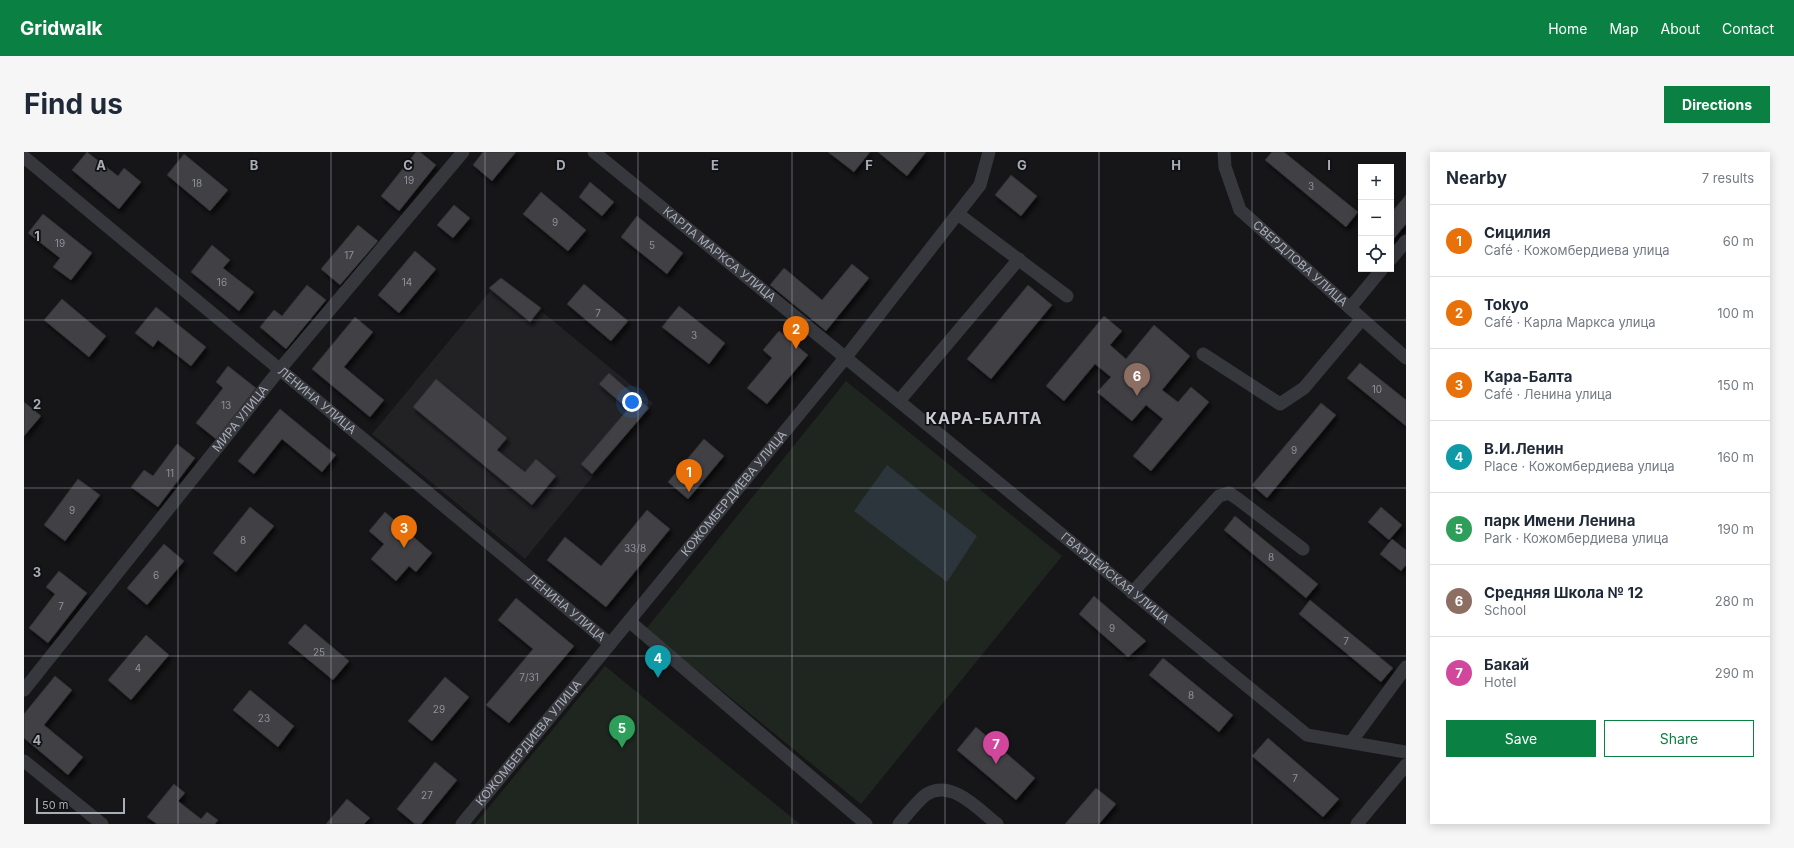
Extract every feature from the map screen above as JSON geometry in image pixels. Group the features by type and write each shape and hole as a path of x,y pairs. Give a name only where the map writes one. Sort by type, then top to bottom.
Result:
{"street":[{"name":"МИРА УЛИЦА","path":"24,690 280,369 463,152"},
{"name":"КАРЛА МАРКСА УЛИЦА","path":"594,152 846,357"},
{"name":"КОЖОМБЕРДИЕВА УЛИЦА","path":"462,824 846,357 980,185 990,152"},
{"name":"СВЕРДЛОВА УЛИЦА","path":"1224,152 1225,167 1240,210 1406,358"},
{"name":"ЛЕНИНА УЛИЦА","path":"24,157 610,644"},
{"path":"958,214 1067,296"},
{"path":"1394,255 1406,240"},
{"path":"899,401 1019,259"},
{"path":"1350,308 1380,272"},
{"path":"1203,354 1280,404 1304,388 1362,319"},
{"name":"ГВАРДЕЙСКАЯ УЛИЦА","path":"846,357 1307,735 1406,752"},
{"path":"1132,593 1218,496 1229,493 1303,549"},
{"path":"629,621 866,824"},
{"path":"1351,742 1406,667"},
{"path":"24,761 102,824"},
{"path":"1357,824 1406,765"},
{"path":"899,824 926,794 939,791 952,791 982,819 997,824"}],"shaded area":[{"path":"501,278 653,403 525,559 372,434"},
{"path":"846,381 1062,556 861,804 646,629"},
{"path":"887,465 977,536 947,582 854,511"},
{"path":"605,666 622,680 800,824 475,824"}],"building":[{"path":"87,152 118,176 124,168 141,182 119,209 72,170"},
{"path":"416,152 420,152 436,165 399,211 381,196"},
{"path":"483,152 516,152 492,181 473,165"},
{"path":"828,152 870,152 854,172"},
{"path":"878,152 926,152 907,176"},
{"path":"1272,152 1284,152 1358,212 1346,227 1265,160"},
{"path":"184,154 228,190 210,211 167,175"},
{"path":"1011,175 1037,196 1021,216 995,195"},
{"path":"590,182 614,202 602,216 579,197"},
{"path":"541,192 586,230 568,251 523,214"},
{"path":"1406,195 1406,224 1394,238 1394,236 1394,209"},
{"path":"454,205 470,218 453,238 437,225"},
{"path":"43,214 92,253 71,280 53,267 60,258 28,233"},
{"path":"637,216 683,253 667,274 621,237"},
{"path":"358,225 378,241 340,285 321,269"},
{"path":"212,245 230,260 223,268 254,292 239,311 191,272"},
{"path":"415,251 436,269 399,313 378,295"},
{"path":"852,264 869,278 826,331 770,285 784,268 822,300"},
{"path":"501,278 541,308 530,322 489,288"},
{"path":"584,284 628,321 611,341 567,304"},
{"path":"307,285 326,300 286,349 260,327 274,310 282,316"},
{"path":"1028,285 1052,305 991,379 967,359"},
{"path":"62,299 106,336 89,357 44,320"},
{"path":"679,306 725,343 709,364 662,327"},
{"path":"156,307 206,347 191,366 158,340 153,347 135,333"},
{"path":"1104,316 1122,331 1110,345 1126,359 1154,325 1190,356 1162,390 1178,402 1191,387 1209,402 1151,471 1133,456 1163,419 1146,405 1132,421 1097,392 1111,377 1095,364 1064,401 1046,386"},
{"path":"355,317 373,332 344,367 384,400 370,417 312,369"},
{"path":"779,331 808,355 767,404 747,388 772,358 763,350"},
{"path":"1360,363 1406,400 1406,426 1347,378"},
{"path":"228,366 256,388 216,439 196,423 223,388 216,382"},
{"path":"609,373 649,408 592,474 581,464 628,409 599,384"},
{"path":"436,379 507,438 497,450 525,472 536,459 556,476 532,505 413,407"},
{"path":"24,402 41,416 24,436"},
{"path":"1321,403 1336,415 1267,498 1252,485"},
{"path":"280,409 336,455 322,472 282,439 254,474 238,461"},
{"path":"704,439 724,456 688,499 668,482"},
{"path":"177,444 195,458 158,507 131,487 144,470 153,476"},
{"path":"78,479 100,495 65,541 44,525"},
{"path":"250,507 274,526 236,572 213,553"},
{"path":"1381,507 1402,525 1389,540 1368,522"},
{"path":"647,510 670,529 606,607 547,560 565,537 601,566"},
{"path":"385,512 432,553 416,572 409,566 396,581 371,559 384,544 369,531"},
{"path":"1235,516 1318,584 1306,598 1224,530"},
{"path":"1392,539 1406,550 1406,565 1401,571 1380,554"},
{"path":"164,544 184,561 147,605 127,588"},
{"path":"59,571 87,593 48,643 29,628 55,594 46,587"},
{"path":"1094,596 1146,641 1128,657 1079,614"},
{"path":"516,598 574,646 509,723 486,705 533,649 498,620"},
{"path":"1310,600 1393,668 1381,682 1299,614"},
{"path":"305,624 349,661 333,680 288,643"},
{"path":"146,635 169,655 131,700 108,680"},
{"path":"1163,658 1233,715 1219,732 1149,675"},
{"path":"55,676 72,690 44,725 83,757 68,775 24,738 24,714"},
{"path":"445,677 469,697 432,741 408,721"},
{"path":"250,690 294,726 278,747 233,710"},
{"path":"976,727 1035,778 1016,800 957,750"},
{"path":"1268,738 1339,799 1323,817 1252,756"},
{"path":"435,762 457,780 421,824 415,824 397,809"},
{"path":"174,784 185,793 178,801 201,819 207,812 218,820 215,824 157,824 147,817"},
{"path":"1096,788 1116,804 1099,824 1065,824"},
{"path":"347,799 370,818 364,824 326,824"}],"place":[{"name":"Tokyo","path":"796,349"},
{"name":"Средняя Школа № 12","path":"1137,396"},
{"name":"Сицилия","path":"689,492"},
{"name":"Кара-Балта","path":"404,548"},
{"name":"В.И.Ленин","path":"658,678"},
{"name":"парк Имени Ленина","path":"622,748"},
{"name":"Бакай","path":"996,764"}],"district":[{"name":"КАРА-БАЛТА","path":"984,418"}]}
